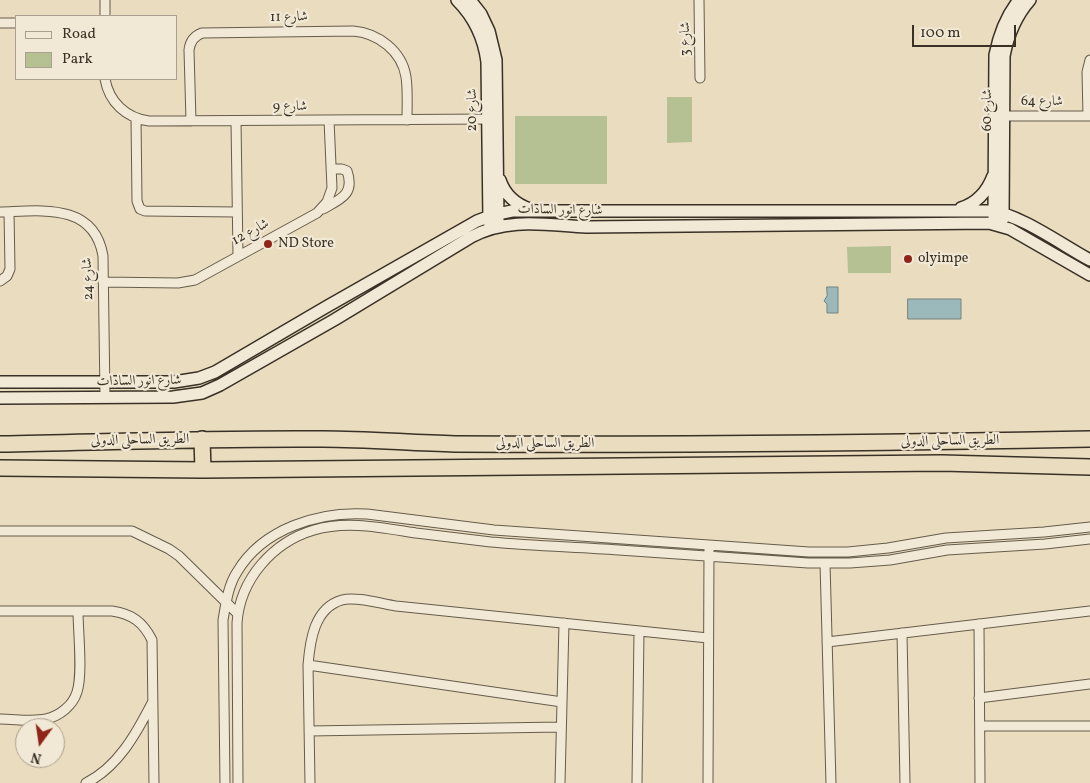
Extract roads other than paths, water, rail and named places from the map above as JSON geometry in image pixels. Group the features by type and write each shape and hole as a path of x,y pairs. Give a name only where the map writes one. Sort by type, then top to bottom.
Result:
{"highway":[{"name":"الطريق الساحلى الدولى","path":"0,444 202,439 324,439 434,444 553,444 906,443 1090,439"},
{"path":"202,439 203,470"},
{"name":"الطريق الساحلى الدولى","path":"0,468 203,470 970,463 1090,467"}],"main road":[{"name":"شارع 20","path":"457,0 473,20 484,43 498,171 493,215"},
{"name":"شارع 20","path":"470,0 485,22 495,50 497,71 493,119 493,228"},
{"name":"شارع 60","path":"999,225 999,116 994,64 996,46 1006,20 1019,0"},
{"name":"شارع 60","path":"999,212 994,170 1003,65 1006,47 1015,21 1030,0"},
{"path":"954,210 967,206 978,199 990,183 994,170"},
{"path":"498,171 501,183 512,199 522,206 534,210"},
{"name":"شارع انور السادات","path":"0,382 174,382 199,378 222,368 326,306 471,224 493,215 512,211 954,210 999,212 1022,221 1090,260"},
{"name":"شارع انور السادات","path":"0,398 174,397 202,392 220,385 334,320 471,237 493,228 525,224 586,227 975,222 999,225 1090,275"},
{"path":"326,306 334,320"}],"street":[{"path":"105,0 105,15"},
{"name":"شارع 3","path":"699,0 700,78"},
{"path":"0,23 15,23"},
{"name":"شارع 11","path":"191,122 189,50 190,43 202,32 353,31 369,34 391,48 399,59 406,77 407,120"},
{"path":"1089,116 1087,72 1090,60"},
{"name":"شارع 9","path":"105,80 109,94 116,104 136,118 149,121 493,119"},
{"name":"شارع 64","path":"999,116 1089,116"},
{"path":"136,118 137,201 140,209 145,211 237,212"},
{"name":"شارع 12","path":"103,282 189,282 200,278 317,213 324,206 331,192 329,120"},
{"path":"236,121 238,256"},
{"path":"317,213 344,198 348,192 347,171 331,169"},
{"path":"0,281 7,276 10,269 5,212"},
{"name":"شارع 24","path":"5,212 59,212 75,217 96,235 103,256 105,398"},
{"path":"225,783 223,620 226,601 237,572 260,546 276,534 294,525 332,515 350,513 494,530 809,552 848,552 888,548 946,538 1090,527"},
{"path":"238,783 238,614 242,597 261,565 272,552 300,534 316,529 333,526 367,526 493,542 825,563 890,560 947,550 1090,539"},
{"path":"0,531 132,531 169,549 193,569 238,614"},
{"path":"708,783 709,545"},
{"path":"825,563 831,783"},
{"path":"310,783 308,665 310,646 314,630 321,616 330,606 343,600 708,638"},
{"path":"0,611 112,611 125,613 137,619 146,628 152,640 154,783"},
{"path":"0,720 46,719 59,714 70,705 77,693 80,680 78,611"},
{"path":"827,642 1090,611"},
{"path":"560,783 564,623"},
{"path":"979,624 980,783"},
{"path":"637,783 639,631"},
{"path":"902,633 905,783"},
{"path":"308,665 562,702"},
{"path":"979,698 1090,684"},
{"path":"86,783 96,778 128,746 153,700"},
{"path":"980,726 1090,726"},
{"path":"309,731 561,727"}],"water":[{"path":"827,287 838,287 838,313 827,313 827,304 824,301 827,296"},
{"path":"908,299 961,299 961,319 908,319"}],"place":[{"name":"ND Store","path":"268,244"},
{"name":"olyimpe","path":"908,259"}]}
